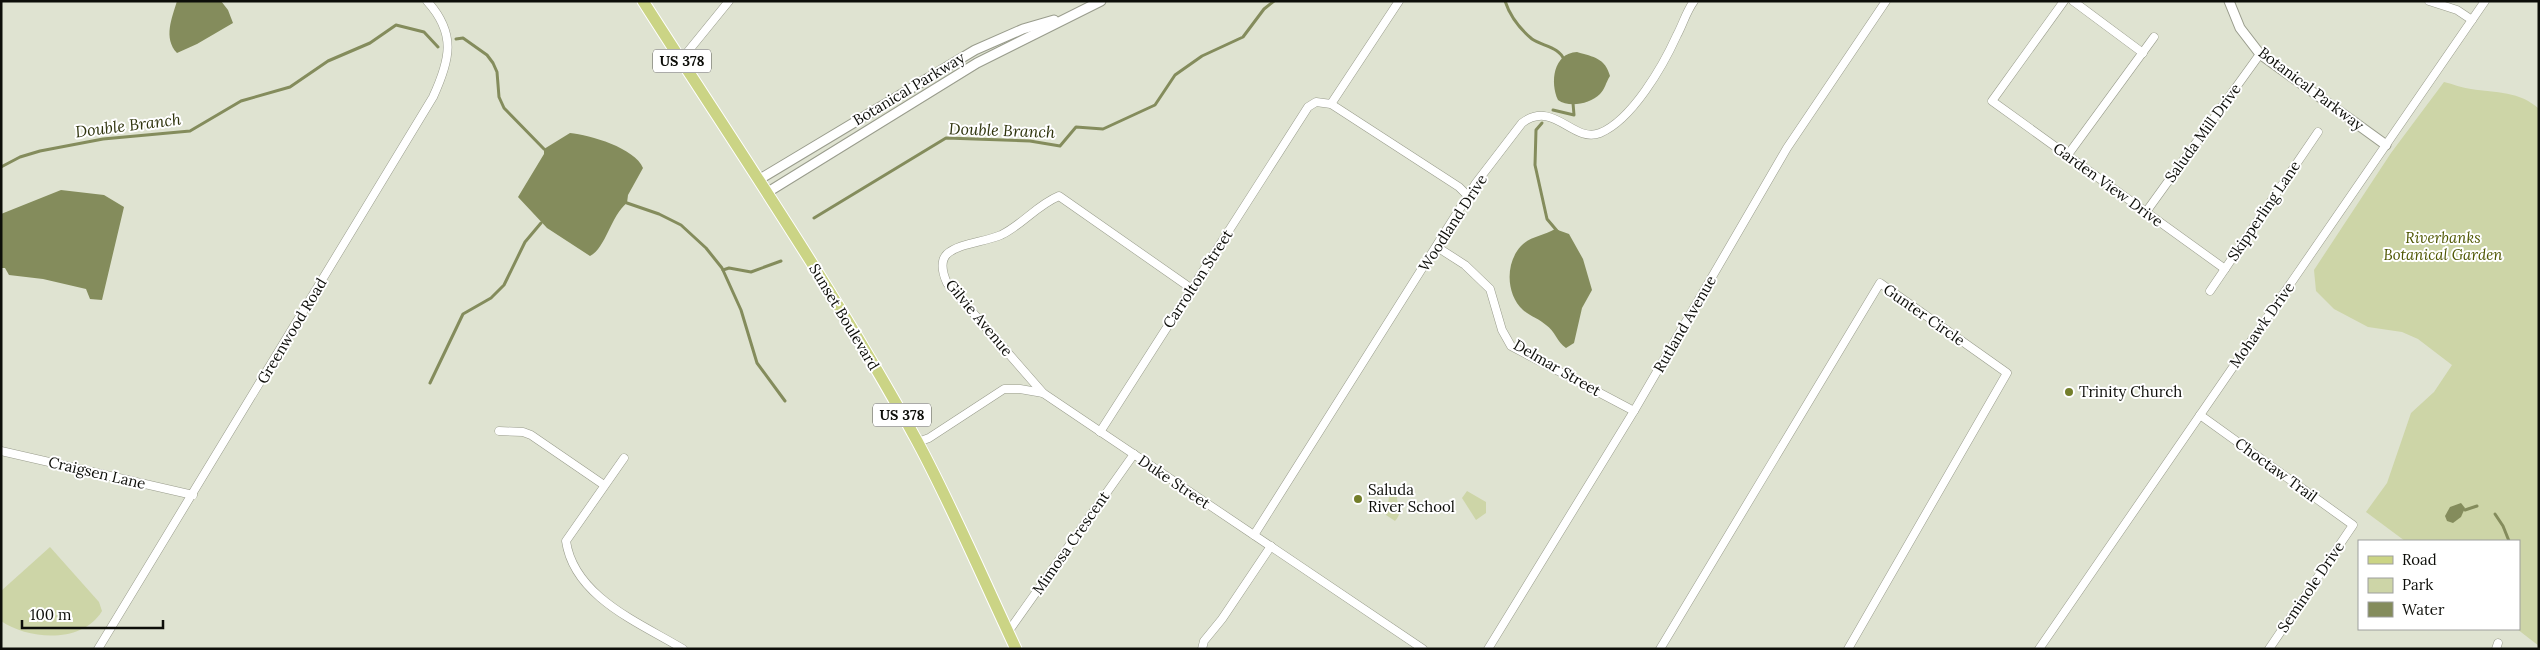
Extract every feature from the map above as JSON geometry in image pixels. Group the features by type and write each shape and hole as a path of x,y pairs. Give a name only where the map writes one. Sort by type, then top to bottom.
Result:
{"main road":[{"name":"Sunset Boulevard","path":"643,1 760,179 883,381 918,442 1016,649"}],"street":[{"path":"680,60 729,1"},
{"name":"Botanical Parkway","path":"768,192 978,63 1067,16 1101,1"},
{"path":"1399,1 1331,104 1460,187 1468,196"},
{"name":"Woodland Drive","path":"1254,535 1468,196 1522,123 1529,118 1540,115 1552,117 1577,131 1591,135 1600,133 1619,121 1648,84 1677,37 1694,1"},
{"name":"Rutland Avenue","path":"1488,649 1634,411 1787,148 1886,1"},
{"name":"Garden View Drive","path":"2064,1 1992,101 2224,269"},
{"path":"2074,1 2143,53"},
{"name":"Botanical Parkway","path":"2229,1 2240,28 2260,54 2386,145"},
{"path":"2429,1 2444,3 2462,12 2472,20"},
{"name":"Mohawk Drive","path":"2039,649 2485,1"},
{"name":"Greenwood Road","path":"98,649 434,97 444,74 448,56 448,42 440,17 429,4"},
{"name":"Botanical Parkway","path":"760,179 975,50 1022,29 1067,16"},
{"path":"2068,156 2154,37"},
{"name":"Saluda Mill Drive","path":"2146,212 2260,54"},
{"name":"Carrolton Street","path":"1100,432 1308,107 1316,102 1331,104"},
{"name":"Skipperling Lane","path":"2210,291 2318,132"},
{"name":"Gilvie Avenue","path":"1043,393 947,283 943,272 946,256 957,247 972,245 1000,235 1058,196 1192,288"},
{"name":"Delmar Street","path":"1437,247 1465,265 1490,289 1502,330 1511,346 1634,411"},
{"name":"Gunter Circle","path":"1660,649 1880,284 2007,373 1848,649"},
{"name":"Duke Street","path":"918,442 930,438 1004,389 1020,389 1043,393 1423,649"},
{"name":"Choctaw Trail","path":"2200,415 2352,525"},
{"path":"499,431 523,432 531,435 604,485"},
{"name":"Craigsen Lane","path":"1,451 193,495"},
{"name":"Mimosa Crescent","path":"1008,632 1134,454"},
{"path":"624,458 566,541 567,554 593,592 618,610 683,649"},
{"name":"Seminole Drive","path":"2269,649 2352,525"},
{"path":"1202,649 1204,641 1222,619 1270,546"}],"green space":[{"name":"Riverbanks Botanical Garden","path":"2444,82 2516,96 2532,103 2539,109 2539,646 2518,630 2520,630 2520,540 2404,540 2366,512 2387,483 2411,413 2434,392 2452,365 2418,339 2402,332 2368,327 2334,309 2316,291 2314,270 2391,153"},
{"path":"1467,491 1486,502 1486,513 1476,520 1462,498"},
{"path":"1392,492 1397,494 1399,511 1395,521 1386,515 1389,497"},
{"path":"50,547 99,602 102,611 93,622 82,629 69,634 54,636 26,632 1,621 1,591"}],"water":[{"path":"177,1 221,1 228,10 233,23 197,44 177,53 170,41 170,28"},
{"path":"1577,52 1598,59 1605,65 1610,76 1603,90 1596,97 1579,104 1568,104 1558,100 1554,78 1558,63 1569,54"},
{"path":"570,133 589,136 622,149 631,154 643,168 628,195 627,203 621,208 596,252 590,256 547,228 518,197 544,154 544,149"},
{"path":"61,190 104,195 124,207 102,300 90,299 86,289 43,279 9,275 5,268 1,268 1,214"},
{"path":"1555,229 1569,234 1583,259 1592,290 1582,308 1574,343 1566,348 1560,343 1549,327 1517,304 1513,296 1510,279 1512,261 1521,246 1529,240"},
{"path":"2461,503 2465,508 2461,517 2453,523 2447,521 2445,516 2450,507"}],"waterway":[{"name":"Double Branch","path":"814,218 946,138 1030,141 1060,146 1076,127 1103,129 1155,105 1175,75 1202,56 1243,37 1264,9 1274,1"},
{"path":"1505,1 1523,31 1532,39 1559,52 1564,60"},
{"name":"Double Branch","path":"1,167 20,157 40,151 103,139 190,131 241,101 290,87 328,61 370,43 396,25 424,32 438,47"},
{"name":"Double Branch","path":"456,39 463,38 487,55 497,72 499,97 504,108 544,149"},
{"path":"1553,110 1574,115 1573,103"},
{"path":"1542,123 1536,130 1535,165 1547,219 1558,232"},
{"path":"627,203 659,214 681,225 706,248 722,268 741,310 757,363 785,401"},
{"path":"430,383 463,314 491,298 504,285 525,242 541,223"},
{"name":"Double Branch","path":"723,270 729,268 751,272 781,261"},
{"path":"2465,510 2477,506"},
{"path":"2495,514 2503,526 2509,540"}],"place":[{"name":"Trinity Church","path":"2069,392"},
{"name":"Saluda River School","path":"1358,499"}]}
